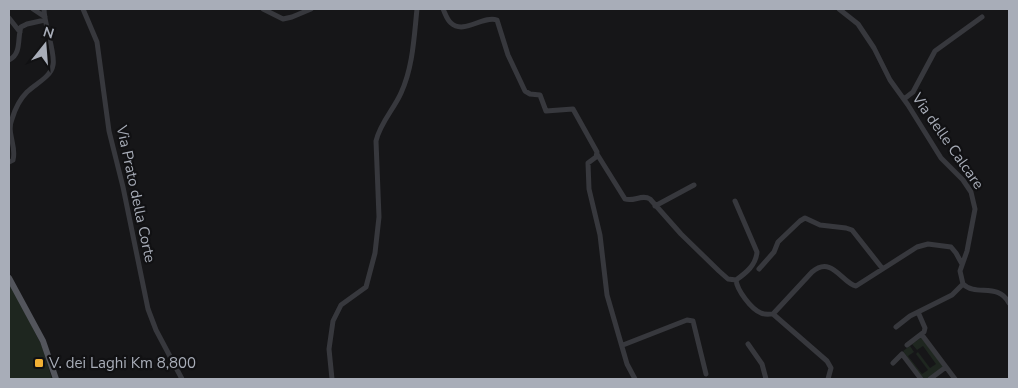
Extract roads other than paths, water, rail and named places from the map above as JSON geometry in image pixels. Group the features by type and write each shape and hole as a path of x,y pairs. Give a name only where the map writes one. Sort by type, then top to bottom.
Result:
{"main road":[{"path":"9,278 43,341 56,379"}],"street":[{"path":"33,9 45,19"},
{"path":"9,162 14,150 9,132 11,115 26,93 49,73 53,66 54,59 44,9"},
{"name":"Via Prato della Corte","path":"83,9 97,42 109,131 123,187 146,304 156,330 182,379"},
{"path":"262,9 283,19 311,9"},
{"path":"332,379 329,349 335,317 341,305 365,288 372,268 378,225 376,141 380,129 398,100 405,83 411,58 417,9"},
{"path":"443,9 451,22 458,26 473,25 491,19 497,20 508,55 525,91 530,94 540,95 546,110 573,109 625,198 630,200 646,197 724,276 736,280 748,271 756,258 757,252 735,201"},
{"name":"Via delle Calcare","path":"839,9 858,24 874,48 890,80 941,158 963,180 972,193 975,209 960,274 963,284"},
{"path":"904,100 914,92 935,51 982,17"},
{"path":"9,18 20,32"},
{"path":"9,60 16,54 20,32 24,25 45,19"},
{"path":"598,154 590,161 588,166 590,189 600,235 606,292 627,364 635,379"},
{"path":"655,206 694,184"},
{"path":"759,269 774,252 778,242 805,218 820,225 852,230 882,268"},
{"path":"774,314 818,267 826,267 838,271 855,286 918,246 926,244 951,247 962,264"},
{"path":"736,280 738,290 756,310 763,314 774,314 828,362 831,368 828,379"},
{"path":"896,327 918,312 952,295 963,284 970,289 996,292 1004,296 1009,303"},
{"path":"907,345 922,335 925,328 918,312"},
{"path":"623,345 687,320 693,321 706,374"},
{"path":"922,335 955,379"},
{"path":"748,344 762,364 766,379"},
{"path":"892,363 902,354 921,379"},
{"path":"930,379 946,367"}],"place":[{"name":"V. dei Laghi Km 8,800","path":"39,363"}]}
